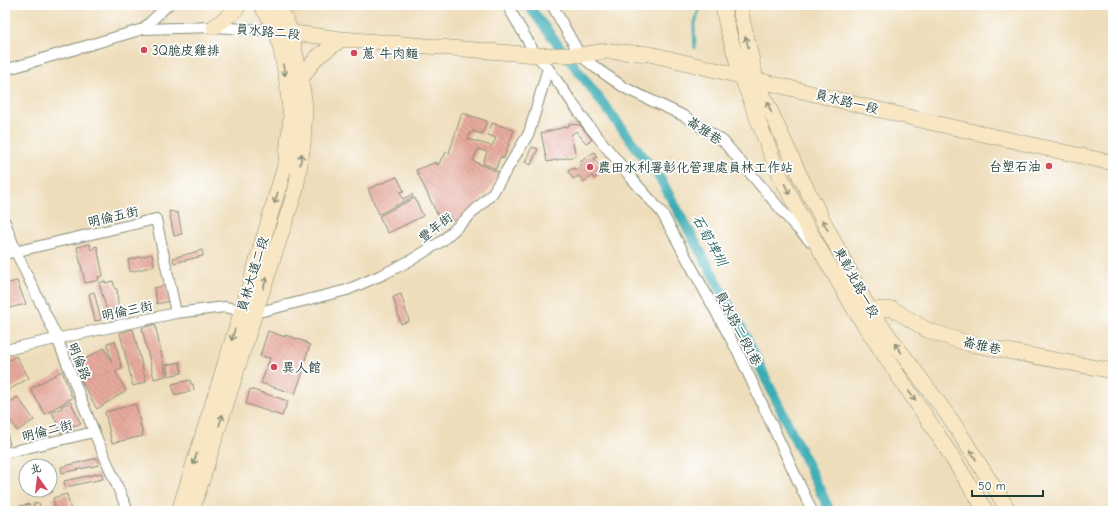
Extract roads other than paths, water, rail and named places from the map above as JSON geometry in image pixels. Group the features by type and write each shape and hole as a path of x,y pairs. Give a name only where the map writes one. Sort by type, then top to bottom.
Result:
{"street":[{"path":"143,29 168,5"},
{"path":"214,26 235,11 239,5"},
{"path":"261,5 284,32"},
{"path":"279,5 284,32"},
{"name":"員水路二段1巷","path":"506,5 536,55 548,68 588,125 632,180 662,213 738,352 812,511"},
{"name":"東彰北路一段","path":"723,5 726,23 741,75 776,165 799,213 822,253 863,311 952,421 1009,511"},
{"name":"東彰北路一段","path":"739,5 756,79 863,311 936,432 986,511"},
{"path":"553,6 580,55"},
{"name":"員水路二段","path":"5,70 143,29 214,26 342,39 536,55 580,55"},
{"name":"員林大道二段","path":"179,511 248,312 296,189 303,144 305,107 301,79 284,32"},
{"name":"員林大道二段","path":"192,511 248,312 248,291 286,162 291,117 286,76 284,32"},
{"path":"301,79 316,58 342,39"},
{"name":"員水路一段","path":"580,55 606,51 650,54 741,75 924,121 1113,163"},
{"name":"崙雅巷","path":"580,55 625,88 684,116 723,141 794,225 822,253"},
{"name":"豐年街","path":"248,312 347,290 414,259 442,241 492,194 529,133 548,68"},
{"name":"明倫五街","path":"5,254 156,219 176,313"},
{"name":"明倫路","path":"5,222 16,252 57,338 94,432 128,511"},
{"name":"明倫三街","path":"5,350 176,313 224,307 248,312"},
{"name":"崙雅巷","path":"863,311 893,309 927,330 970,344 1113,371"},
{"name":"明倫二街","path":"5,453 94,432"}],"waterway":[{"name":"石筍埤圳","path":"528,5 661,180 736,317 830,511"},
{"path":"695,48 694,27 700,5"}],"place":[{"name":"3Q脆皮雞排","path":"144,50"},
{"name":"蔥 牛肉麵","path":"354,53"},
{"name":"台塑石油","path":"1049,166"},
{"name":"農田水利署彰化管理處員林工作站","path":"590,167"},
{"name":"異人館","path":"274,367"}]}
